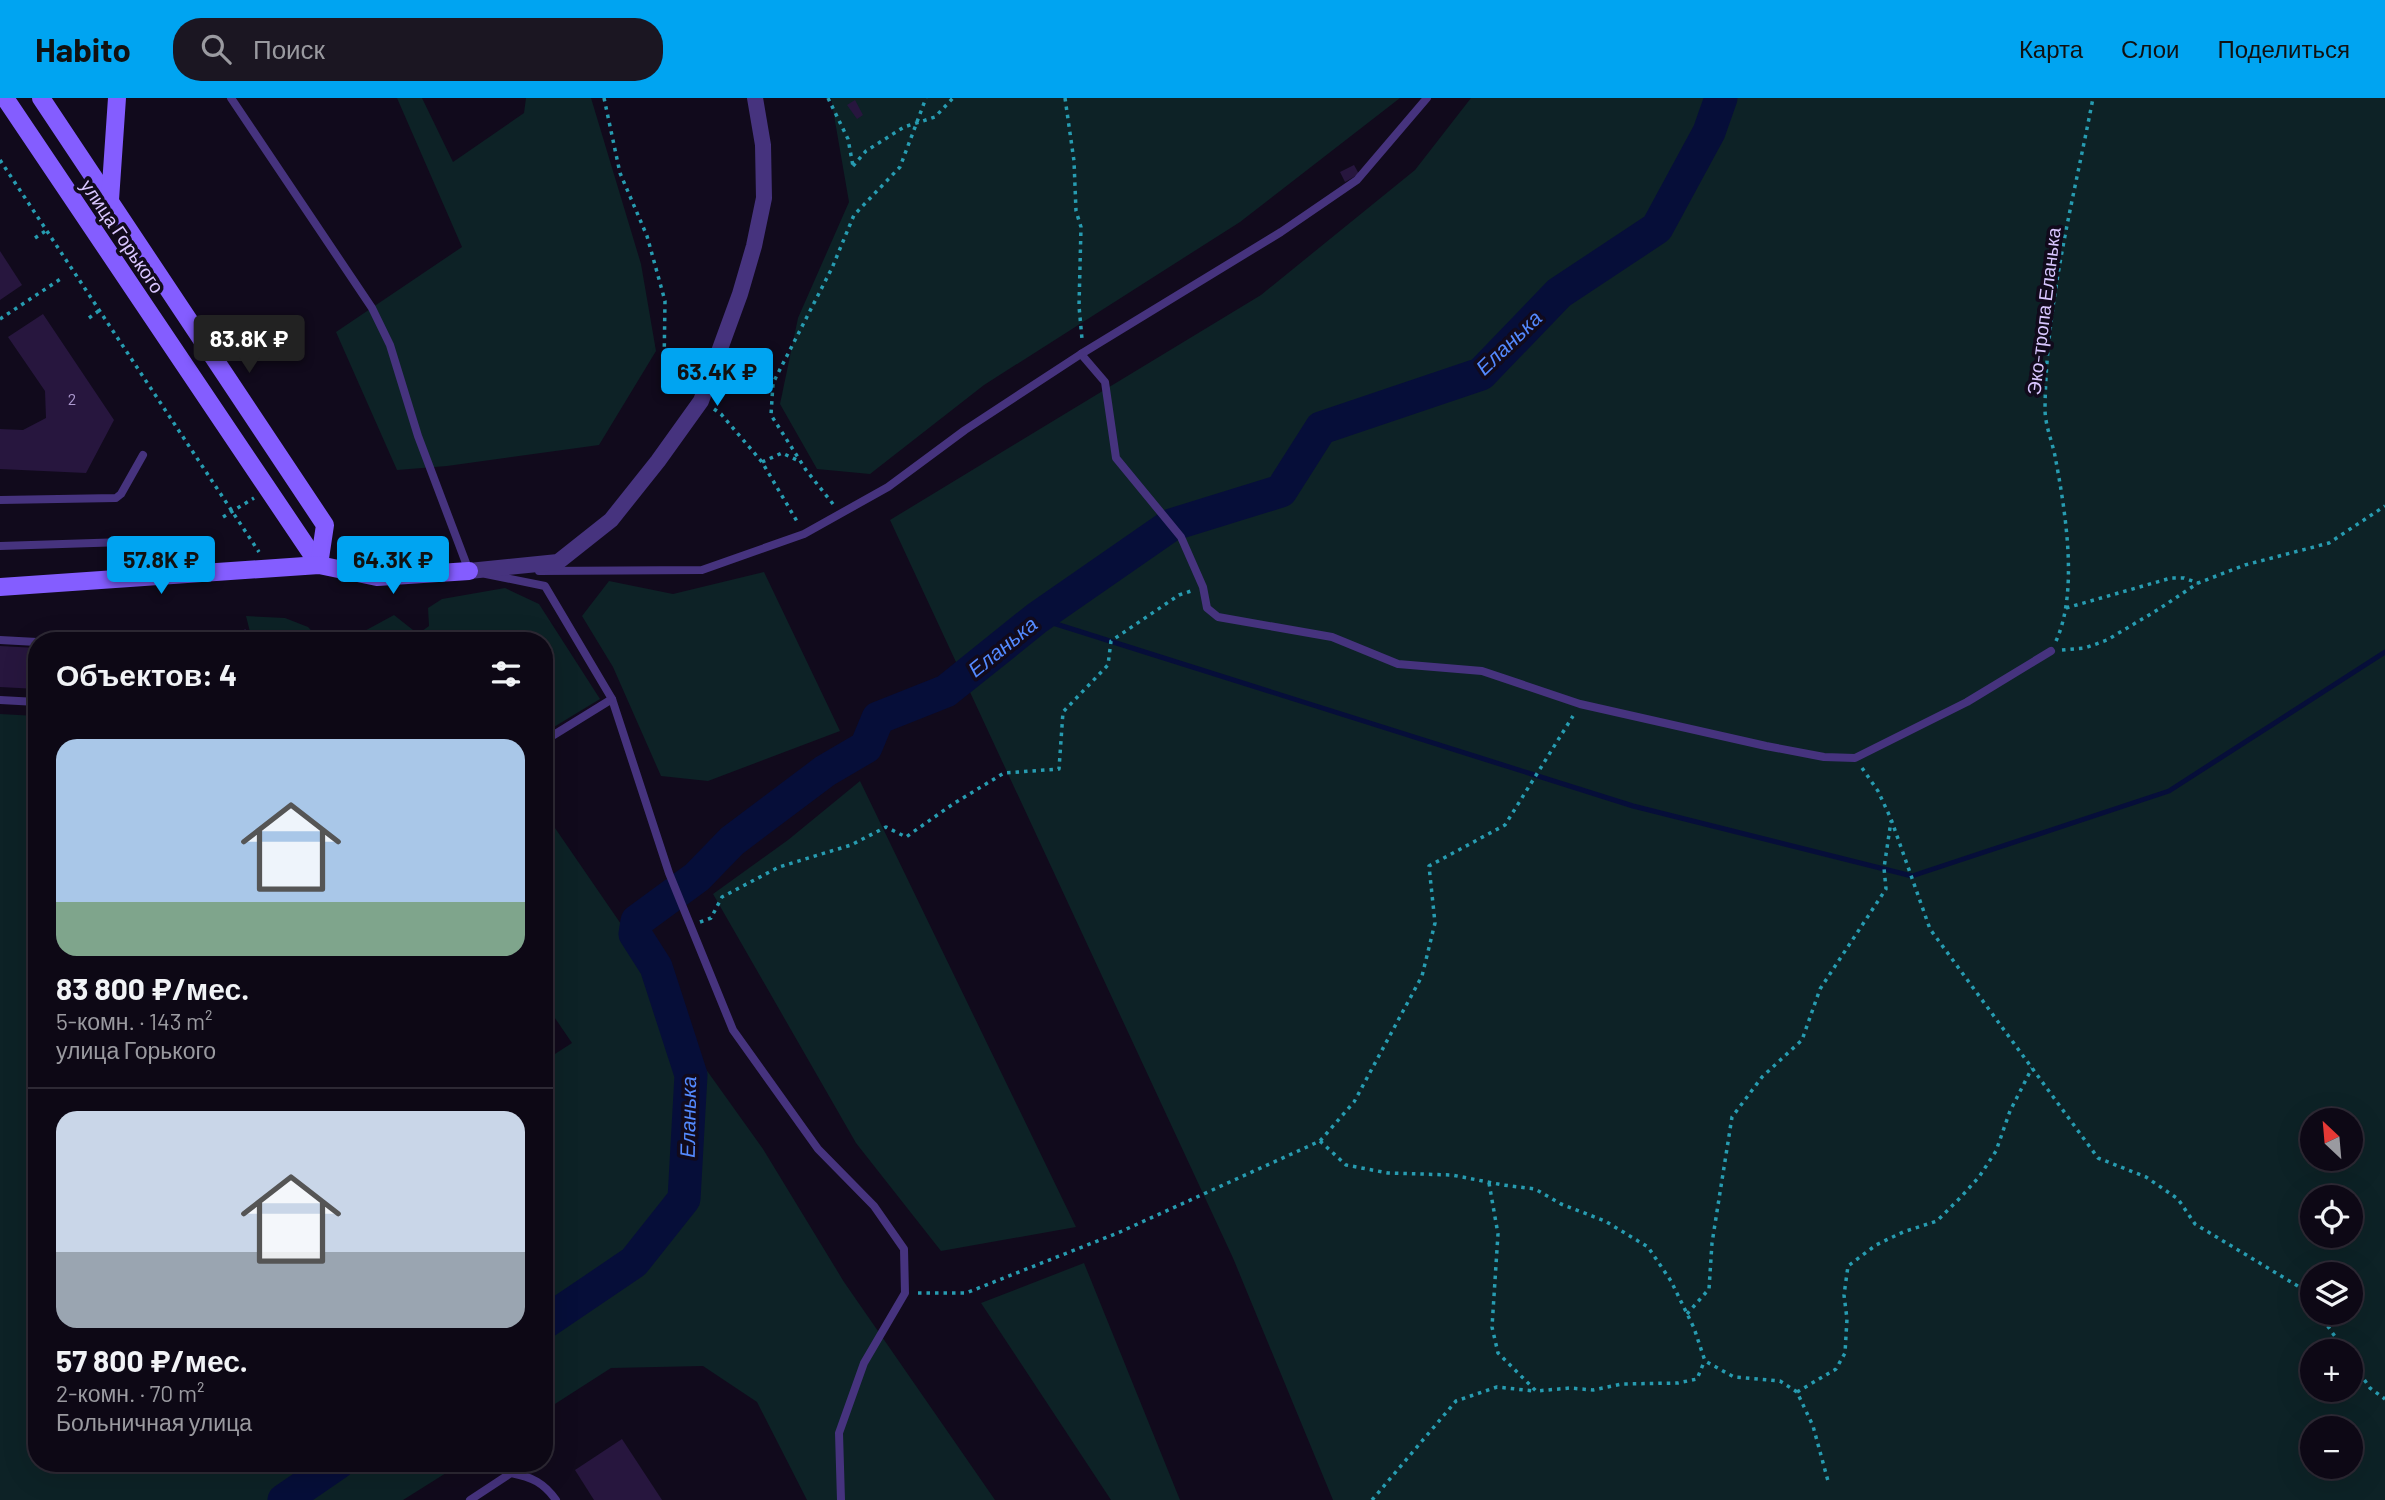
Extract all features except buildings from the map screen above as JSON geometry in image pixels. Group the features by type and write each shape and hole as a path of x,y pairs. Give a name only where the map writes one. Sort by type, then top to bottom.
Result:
{"main road":[{"name":"улица Горького","path":"5,98 319,565"},
{"name":"улица Горького","path":"41,98 325,525 319,565"},
{"path":"110,200 117,98"},
{"path":"0,587 319,565 377,577 469,571"}],"street":[{"path":"469,571 558,562 611,520 701,401 740,294 764,198 763,145 755,98"}],"lane":[{"path":"231,98 372,308 390,345 418,436 469,571"},
{"path":"469,571 702,570 804,534 888,487 965,430 1081,354 1282,232 1357,180 1427,98"},
{"path":"1081,354 1105,382 1116,458 1181,537 1203,587 1207,608 1218,617 1332,637 1398,664 1482,671 1580,704 1824,757 1855,758 1967,702 2052,651"},
{"path":"0,500 116,498 121,494 143,455"},
{"path":"0,546 156,541 186,575"},
{"path":"469,571 545,586 612,699 669,873 733,1030 818,1149 874,1206 904,1249 905,1293 864,1363 839,1433 842,1500"},
{"path":"0,640 28,642"},
{"path":"553,735 612,699"},
{"path":"0,700 28,702"},
{"path":"470,1500 511,1473 532,1477 548,1488 556,1500"}],"path":[{"path":"604,98 620,173 647,236 665,301 664,368 701,401 721,414 762,462 804,534"},
{"path":"828,98 848,139 853,166 866,151 904,127 935,117 953,98"},
{"path":"840,514 801,462 771,415 773,383 832,268 854,215 900,167 926,98"},
{"path":"1065,98 1074,161 1076,211 1081,227 1081,354"},
{"name":"Эко-тропа Еланька","path":"2052,651 2063,626 2066,608 2067,522 2045,413 2048,355 2058,266 2093,98"},
{"path":"0,160 253,540"},
{"path":"36,238 47,230"},
{"path":"0,319 62,278"},
{"path":"89,318 100,310"},
{"path":"762,462 782,453 801,462"},
{"path":"223,517 258,495"},
{"path":"2052,651 2085,648 2107,640 2198,583 2245,565 2329,543 2385,506"},
{"path":"2066,608 2171,578 2184,578 2198,583"},
{"path":"692,925 711,918 723,897 779,867 851,845 886,827 906,837 1004,773 1059,769 1063,712 1108,665 1111,641 1179,594 1203,587"},
{"path":"905,1293 966,1293 1120,1232 1320,1141 1354,1102 1422,976 1435,923 1429,866 1505,825 1580,704"},
{"path":"1855,758 1878,791 1891,819 1930,929 2098,1158 2146,1177 2178,1199 2195,1224 2300,1287"},
{"path":"1687,1314 1709,1289 1712,1243 1732,1117 1762,1077 1802,1040 1820,989 1886,889 1884,869 1891,819"},
{"path":"1797,1392 1836,1369 1845,1353 1847,1319 1844,1295 1848,1266 1876,1245 1903,1231 1937,1221 1960,1198 1979,1177 1996,1151 2010,1111 2032,1068"},
{"path":"1320,1141 1346,1165 1388,1173 1452,1175 1535,1189 1561,1204 1605,1221 1648,1247 1671,1281 1705,1361 1734,1377 1780,1381 1797,1392 1813,1426 1828,1481"},
{"path":"1489,1182 1498,1234 1492,1327 1498,1353 1536,1391"},
{"path":"1372,1500 1456,1401 1497,1387 1536,1391 1570,1388 1592,1390 1622,1384 1678,1383 1697,1379 1705,1361"},
{"path":"2363,1378 2370,1388 2385,1399"}],"green space":[{"path":"397,98 422,98 453,162 524,113 526,98 591,98 641,264 656,351 599,445 447,466 397,470 336,332 462,247"},
{"path":"831,98 1400,98 1240,222 984,385 870,474 817,469 780,404 798,318 849,202"},
{"path":"1471,98 2385,98 2385,1500 1333,1500 1233,1258 890,520 1261,295 1415,170"},
{"path":"764,572 840,731 708,781 661,776 613,667 582,616 609,581 673,594"},
{"path":"505,588 539,604 600,699 553,728 553,632 421,632 429,626 428,608 442,599"},
{"path":"394,615 415,632 363,632"},
{"path":"246,616 285,618 308,627 313,632 250,632"},
{"path":"0,714 28,716 28,1472 448,1472 403,1500 0,1500"},
{"path":"860,781 1076,1227 941,1251 856,1143 713,894 788,840"},
{"path":"553,825 623,927 665,1012 763,1149 844,1282 995,1500 807,1500 757,1402 703,1366 611,1368 553,1405 553,1055 572,1043 553,1015"},
{"path":"1084,1263 1180,1500 1111,1500 981,1303"}],"waterway":[{"name":"Еланька","path":"553,1317 634,1262 684,1199 691,1075 656,967 635,934 637,921 697,877 732,841 825,771 866,747 878,718 946,691 1037,618 1171,525 1281,491 1321,428 1481,374 1559,293 1657,228 1709,132 1721,98"},
{"path":"1037,618 1633,806 1912,876 2169,791 2385,652"},
{"name":"Еланька","path":"284,1500 325,1472"}]}
